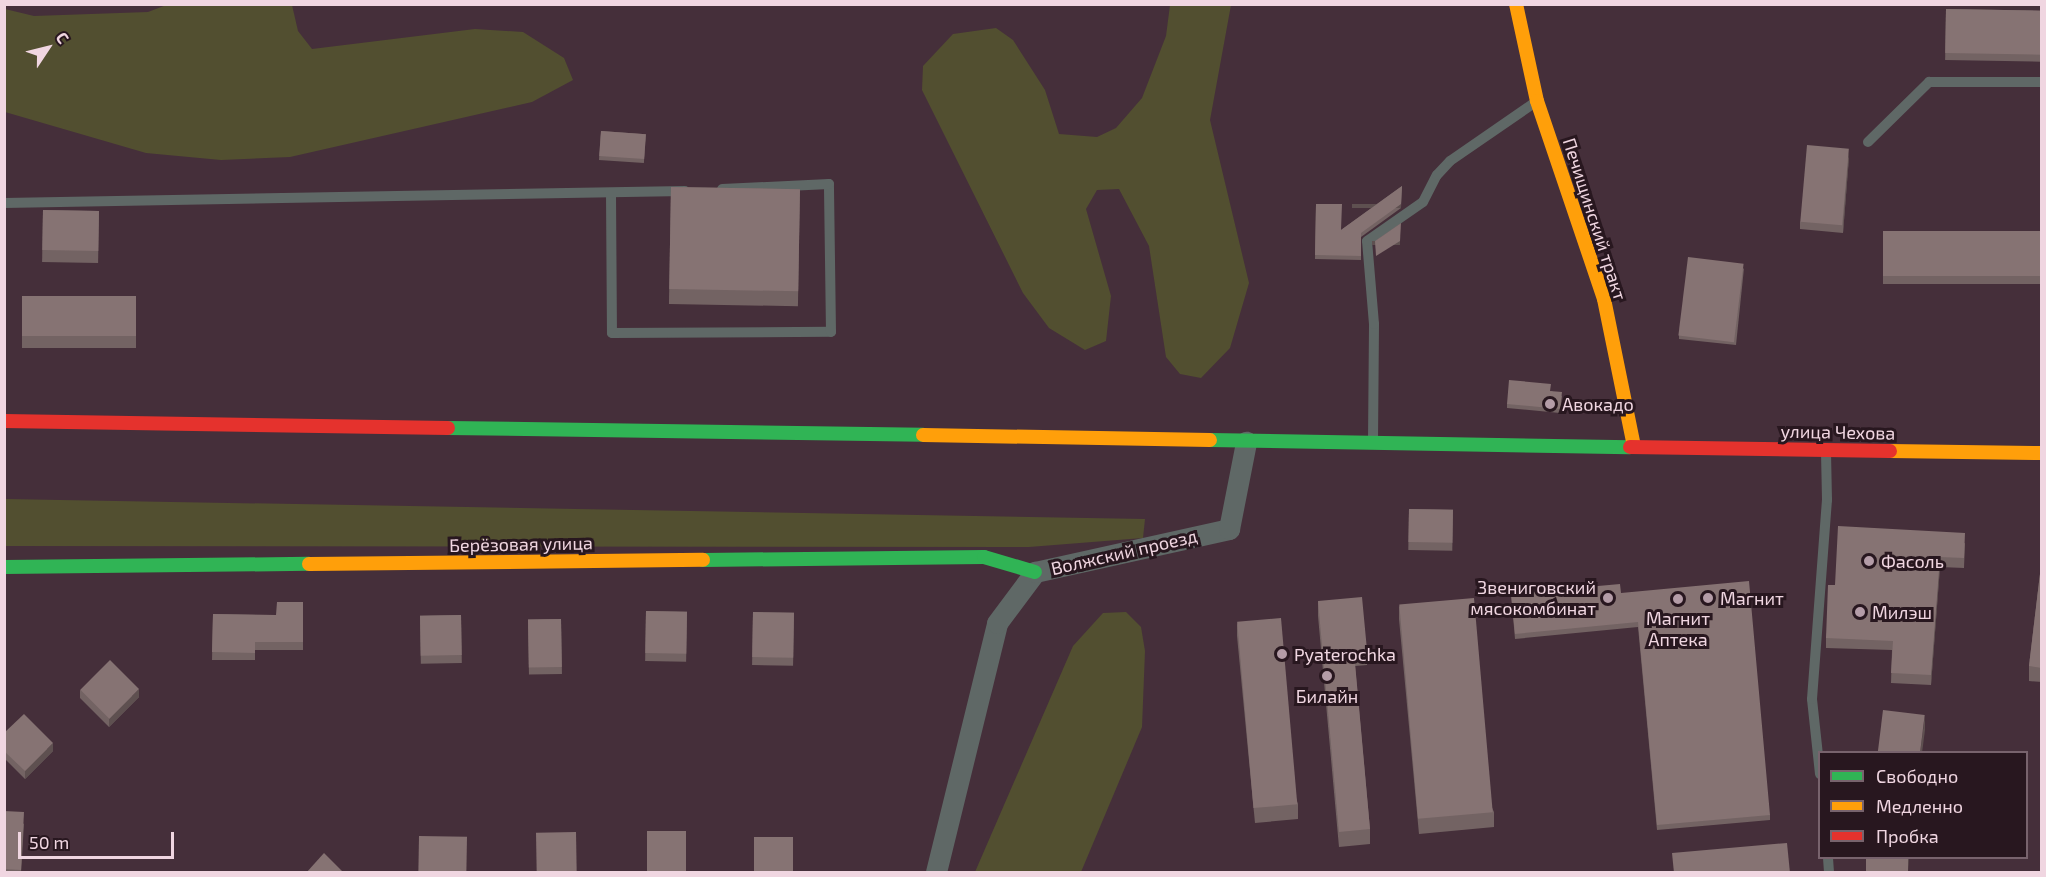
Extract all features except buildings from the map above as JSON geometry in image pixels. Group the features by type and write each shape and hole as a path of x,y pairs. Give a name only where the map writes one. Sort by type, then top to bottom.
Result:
{"street":[{"name":"Печищинский тракт","path":"1516,4 1537,101 1604,299 1624,381 1634,447"},
{"name":"улица Чехова","path":"4,421 2042,453"},
{"name":"Волжский проезд","path":"936,873 997,623 1035,573 1229,529 1246,442"},
{"name":"Берёзовая улица","path":"4,567 984,557 1035,573"}],"lane":[{"path":"1868,142 1929,82 2042,81"},
{"path":"1373,444 1374,324 1367,241 1423,202 1437,175 1450,161 1537,101"},
{"path":"4,203 611,194 830,184 831,332 612,333 611,194"},
{"path":"1818,755 1812,699 1827,500 1826,449"}],"shaded area":[{"path":"169,4 292,5 298,31 312,49 475,29 523,32 564,58 573,80 532,102 290,157 221,160 146,153 5,112 5,9 34,16 148,12"},
{"path":"1170,5 1231,5 1210,120 1249,283 1230,348 1201,378 1180,374 1166,357 1149,246 1119,189 1097,190 1086,209 1111,296 1106,341 1085,350 1049,328 1023,293 922,90 923,66 953,34 996,28 1013,40 1045,90 1059,134 1097,137 1116,128 1142,98 1166,36"},
{"path":"5,499 1145,519 1143,538 1029,547 5,546"},
{"path":"1126,612 1141,627 1145,651 1142,727 1081,872 975,872 1073,646 1103,613"}],"traffic: fast":[{"path":"448,428 923,435"},
{"path":"1210,440 1630,447"},
{"path":"703,560 984,557 1035,572"},
{"path":"4,567 309,564"}],"traffic: slow":[{"path":"1516,4 1537,101 1604,299 1634,447"},
{"path":"923,435 1210,440"},
{"path":"1890,451 2042,453"},
{"path":"309,564 703,560"}],"traffic: jam":[{"path":"4,421 448,428"},
{"path":"1630,447 1890,451"}],"place":[{"name":"Авокадо","path":"1550,404"},
{"name":"Фасоль","path":"1869,561"},
{"name":"Звениговский мясокомбинат","path":"1608,598"},
{"name":"Магнит","path":"1708,598"},
{"name":"Магнит Аптека","path":"1678,599"},
{"name":"Милэш","path":"1860,612"},
{"name":"Pyaterochka","path":"1282,654"},
{"name":"Билайн","path":"1327,676"}]}
